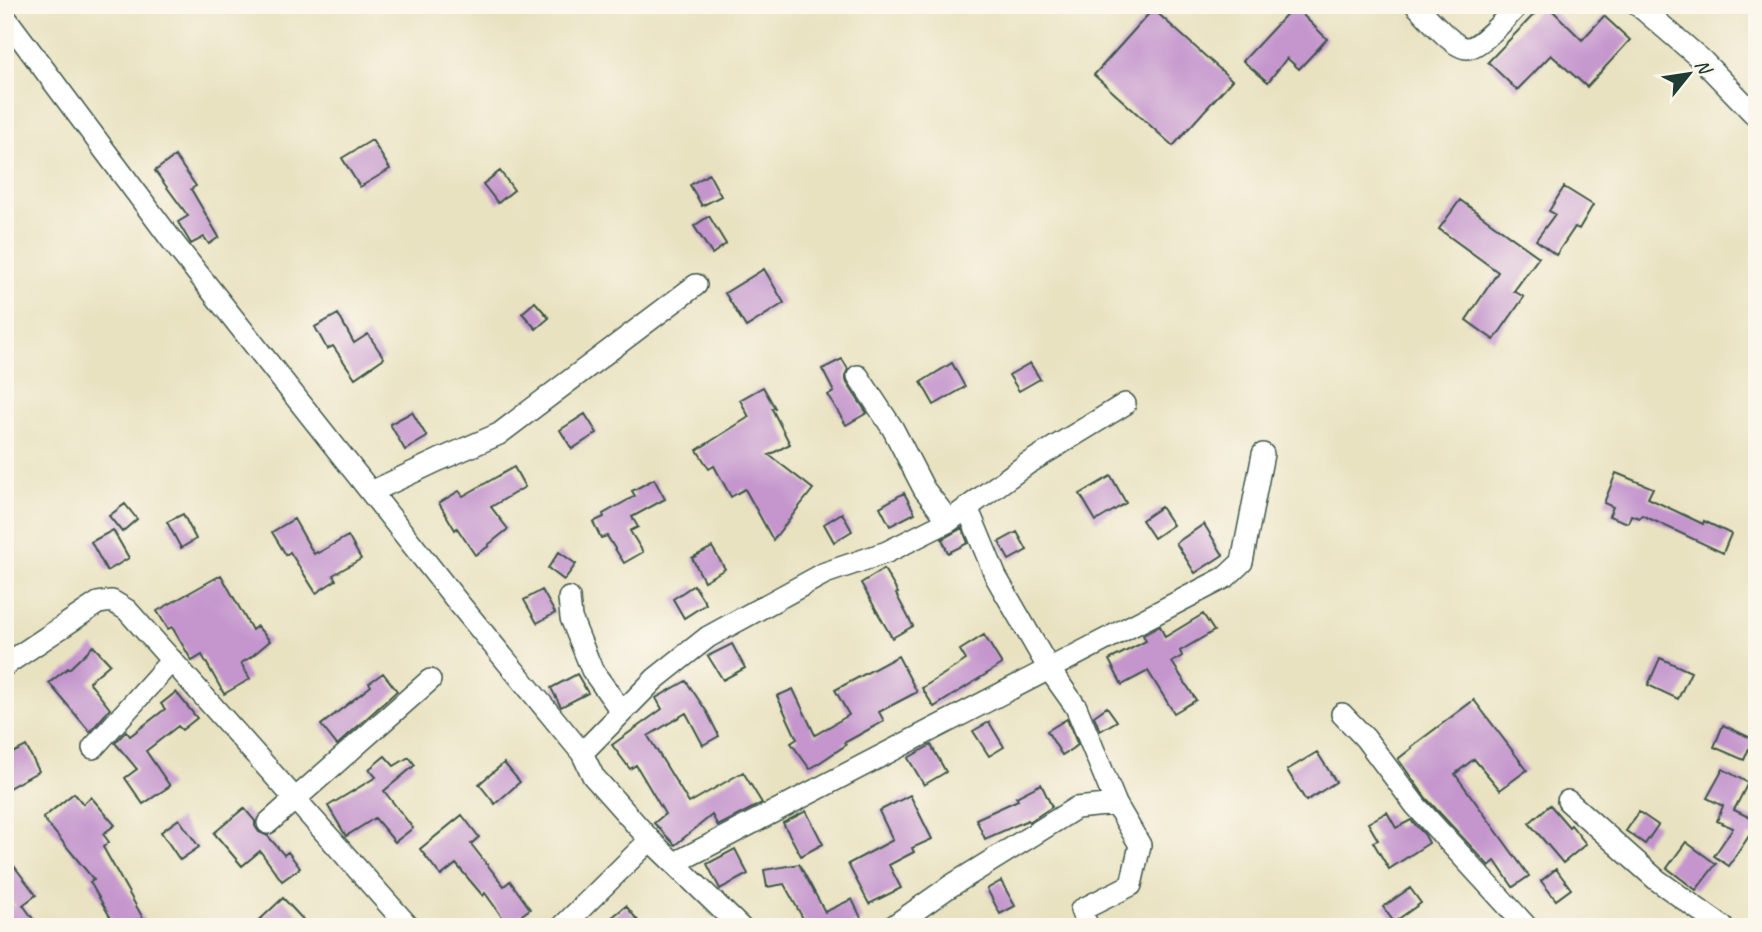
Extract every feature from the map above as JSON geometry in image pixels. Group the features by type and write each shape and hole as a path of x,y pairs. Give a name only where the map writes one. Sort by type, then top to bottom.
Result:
{"street":[{"path":"1416,5 1456,44 1465,48 1472,47 1501,25 1518,5"},
{"path":"1637,5 1703,61 1757,117"},
{"path":"5,18 176,246 457,601 582,753 639,852 675,863 740,927"},
{"path":"371,492 499,434 696,285"},
{"path":"858,376 893,429 924,489 949,521"},
{"path":"582,753 655,679 708,637 825,573 887,552 949,521 1027,464 1125,404"},
{"path":"675,863 1226,578 1242,562 1263,454"},
{"path":"967,506 996,577 1049,669 1076,707 1116,804 1140,845 1131,885 1081,910 1088,927"},
{"path":"569,598 571,618 592,670 622,712"},
{"path":"5,665 98,603 112,601 127,610 409,927"},
{"path":"93,748 172,660"},
{"path":"268,823 430,680"},
{"path":"1342,714 1364,738 1416,806 1527,927"},
{"path":"1568,801 1657,880 1723,927"},
{"path":"892,927 949,887 1076,808 1116,804"},
{"path":"562,927 639,852"}],"building":[{"path":"1543,5 1547,5 1582,40 1604,16 1630,40 1587,87 1551,55 1517,90 1488,62"},
{"path":"1294,6 1327,39 1299,69 1287,58 1268,82 1243,61"},
{"path":"1153,9 1232,80 1173,146 1094,75"},
{"path":"372,140 390,169 360,187 342,158"},
{"path":"175,156 196,186 191,189 219,237 209,244 204,237 191,244 178,222 188,216 155,171"},
{"path":"500,171 514,190 498,203 483,184"},
{"path":"709,174 721,196 702,206 690,185"},
{"path":"1564,187 1593,205 1579,229 1575,227 1556,255 1536,240 1555,214 1549,211"},
{"path":"1460,200 1539,257 1514,291 1524,297 1494,340 1466,320 1498,272 1439,229"},
{"path":"709,216 726,244 712,254 694,226"},
{"path":"764,269 784,303 746,327 725,293"},
{"path":"535,302 549,318 536,329 522,313"},
{"path":"338,314 354,343 368,334 384,358 355,378 333,346 327,349 315,327"},
{"path":"842,359 848,369 845,376 847,383 867,413 846,425 828,395 834,392 822,369"},
{"path":"952,363 965,387 934,405 921,382"},
{"path":"1030,363 1040,379 1019,391 1009,375"},
{"path":"763,387 790,444 769,455 813,489 773,540 745,489 731,497 714,466 709,469 697,450 749,417 740,400"},
{"path":"412,412 427,437 405,450 390,424"},
{"path":"585,414 597,433 572,449 560,430"},
{"path":"514,467 525,487 491,507 508,529 475,555 457,528 455,530 439,503 459,491 463,496"},
{"path":"1616,473 1653,488 1648,498 1731,534 1723,553 1642,515 1640,518 1631,515 1628,523 1609,516 1613,507 1604,503"},
{"path":"1111,476 1126,503 1096,521 1080,494"},
{"path":"654,479 665,499 632,517 638,527 630,531 643,552 624,563 607,536 601,538 593,522 635,496 632,491"},
{"path":"904,493 915,513 890,526 880,507"},
{"path":"125,504 137,519 122,532 109,516"},
{"path":"1161,507 1173,525 1154,538 1142,520"},
{"path":"842,513 852,531 834,542 824,524"},
{"path":"183,514 196,539 181,548 167,522"},
{"path":"294,519 314,554 348,536 361,559 333,575 336,580 316,593 290,552 286,555 272,532"},
{"path":"1204,524 1223,555 1195,573 1176,543"},
{"path":"962,528 968,543 948,553 942,539"},
{"path":"113,530 129,558 107,571 91,542"},
{"path":"1017,532 1027,550 1009,560 999,542"},
{"path":"712,547 725,569 704,581 692,558"},
{"path":"559,552 576,564 564,580 548,568"},
{"path":"884,569 913,626 892,638 861,583"},
{"path":"221,575 252,630 257,626 270,641 241,663 250,679 224,694 202,655 192,661 172,627 168,629 157,611"},
{"path":"694,585 706,604 684,618 673,599"},
{"path":"542,590 555,613 537,623 524,600"},
{"path":"1203,614 1214,631 1180,651 1182,656 1172,662 1196,700 1174,713 1148,671 1122,685 1109,660 1146,641 1143,635 1160,626 1165,637"},
{"path":"984,635 1002,664 934,707 922,688 966,660 960,650"},
{"path":"732,644 745,668 723,680 708,656"},
{"path":"93,646 110,664 89,682 110,709 90,732 49,683 69,669"},
{"path":"898,656 917,692 879,712 884,721 844,743 846,745 810,769 791,743 797,739 777,696 793,689 815,735 849,715 835,690"},
{"path":"1660,658 1691,672 1678,699 1648,685"},
{"path":"383,673 397,691 337,745 321,725 371,686 369,683"},
{"path":"577,674 588,693 561,707 551,688"},
{"path":"686,681 719,736 703,745 686,713 648,736 689,803 743,772 762,803 718,826 712,815 675,845 654,823 665,814 636,765 630,769 612,745 662,709 656,698"},
{"path":"176,692 197,718 182,730 178,726 146,751 170,786 143,804 125,778 137,769 115,743 126,731 130,736 165,709 161,704"},
{"path":"1474,700 1527,770 1500,790 1474,759 1455,774 1529,876 1513,887 1495,861 1489,866 1426,798 1398,759"},
{"path":"1107,707 1117,721 1100,731 1094,716"},
{"path":"1067,719 1078,745 1062,755 1047,731"},
{"path":"989,722 1004,747 989,756 973,731"},
{"path":"1723,725 1753,739 1744,760 1714,747"},
{"path":"931,745 946,772 924,785 908,758"},
{"path":"26,746 39,771 5,790 5,757"},
{"path":"1317,752 1336,782 1306,801 1287,770"},
{"path":"385,756 394,766 409,757 415,765 384,791 413,828 395,842 375,818 346,836 328,806 376,777 369,769"},
{"path":"504,763 520,782 495,804 479,784"},
{"path":"1723,769 1748,783 1734,810 1757,821 1757,839 1749,836 1729,866 1714,856 1733,828 1717,821 1723,806 1707,798"},
{"path":"1041,784 1052,807 1029,822 1028,820 985,839 976,819 1018,800 1016,797"},
{"path":"74,793 83,804 91,797 115,825 103,834 109,842 103,847 148,927 116,927 90,882 94,880 43,818"},
{"path":"910,795 932,839 912,848 914,852 889,865 901,888 869,904 848,864 893,840 879,811"},
{"path":"1550,805 1586,844 1563,863 1529,823"},
{"path":"244,808 255,821 259,832 268,836 284,855 288,852 300,868 282,881 260,851 242,866 214,833"},
{"path":"806,811 823,844 801,856 783,823"},
{"path":"1387,812 1396,828 1411,820 1429,843 1389,869 1373,842 1378,840 1368,823"},
{"path":"1639,812 1658,825 1645,844 1626,831"},
{"path":"462,815 479,837 471,844 504,886 510,881 530,909 508,925 485,893 483,896 456,864 441,876 420,849"},
{"path":"179,819 199,847 180,860 161,832"},
{"path":"1686,842 1716,864 1696,890 1667,868"},
{"path":"735,849 748,874 720,889 707,864"},
{"path":"5,854 36,895 23,905 39,927 5,927 5,913 15,906 5,893"},
{"path":"799,864 825,912 852,899 862,920 849,927 796,927 805,922 784,884 767,887 764,870"},
{"path":"1556,869 1571,889 1556,900 1541,881"},
{"path":"1001,881 1015,906 1000,914 987,889"},
{"path":"1410,888 1421,903 1394,922 1383,907"},
{"path":"283,898 310,927 252,927"},
{"path":"626,906 643,927 600,927"}]}
